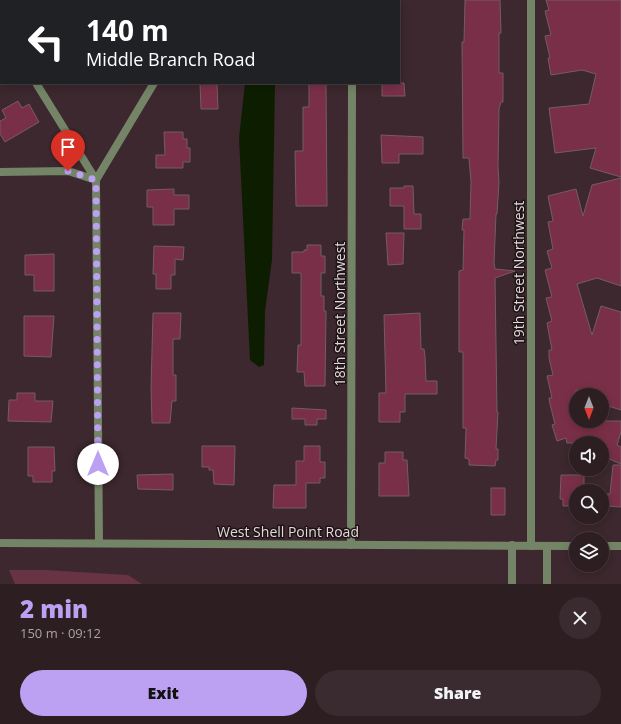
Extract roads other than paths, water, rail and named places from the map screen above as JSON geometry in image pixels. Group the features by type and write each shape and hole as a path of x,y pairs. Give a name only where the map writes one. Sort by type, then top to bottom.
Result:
{"street":[{"name":"19th Street Northwest","path":"531,546 532,0"},
{"path":"37,84 96,180 99,543"},
{"path":"96,180 153,84"},
{"name":"18th Street Northwest","path":"351,545 352,84"},
{"path":"0,172 68,171 96,180"},
{"name":"West Shell Point Road","path":"0,543 569,546"},
{"path":"512,545 512,584"},
{"path":"546,546 547,584"},
{"path":"609,546 621,546"}]}
